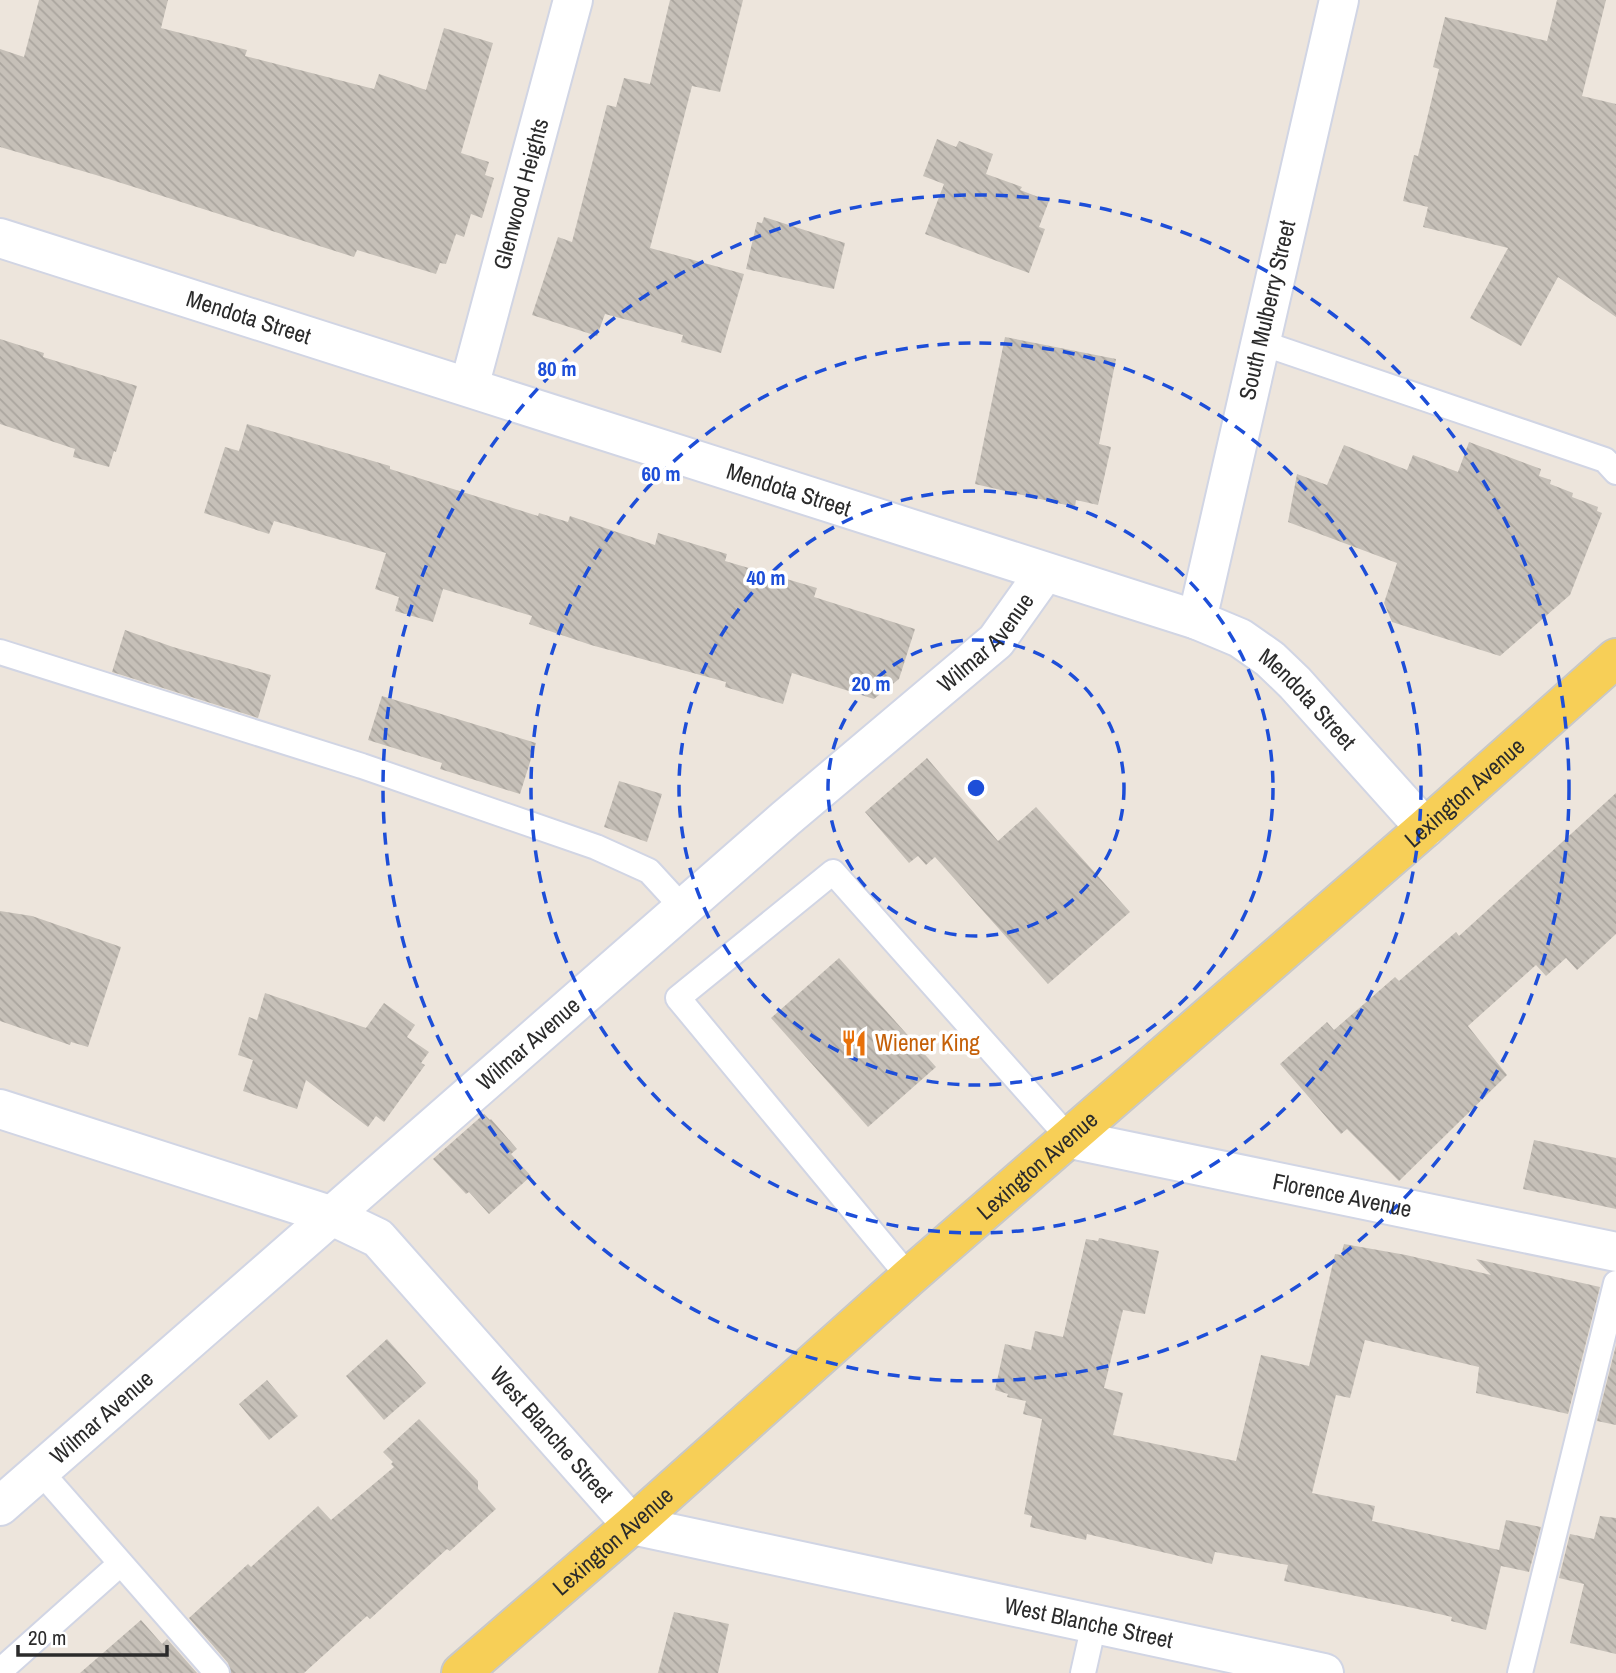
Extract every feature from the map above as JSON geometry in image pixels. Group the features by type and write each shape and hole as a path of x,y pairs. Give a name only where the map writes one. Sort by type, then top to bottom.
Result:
{"main road":[{"name":"Lexington Avenue","path":"461,1673 632,1525 909,1277 1426,828 1616,658"}],"street":[{"name":"Glenwood Heights","path":"469,387 573,0"},
{"name":"South Mulberry Street","path":"1197,620 1339,0"},
{"name":"Mendota Street","path":"0,238 1197,620 1240,638 1270,659 1426,828"},
{"name":"Wilmar Avenue","path":"0,1506 683,908 996,641 1045,572"},
{"name":"West Blanche Street","path":"0,1109 330,1215 378,1238 632,1525 1324,1673"},
{"name":"Florence Avenue","path":"1070,1139 1616,1252"}],"lane":[{"path":"1259,342 1605,460 1616,472"},
{"path":"0,652 362,766 596,847 649,870 683,908"},
{"path":"909,1277 678,998 833,872 1070,1139"},
{"path":"1520,1673 1616,1283"},
{"path":"40,1471 217,1673"},
{"path":"0,1671 120,1564"},
{"path":"1083,1673 1094,1624"}],"building":[{"path":"39,0 168,0 161,28 247,50 245,56 374,89 379,74 426,90 444,28 493,43 461,153 489,162 485,175 494,178 482,218 471,214 464,237 456,234 446,264 440,263 436,274 357,250 354,257 0,147 0,49 24,57"},
{"path":"670,0 743,0 720,92 692,86 650,248 744,274 721,353 681,342 683,335 605,314 597,336 532,315 558,237 572,242 607,105 616,107 624,78 650,84"},
{"path":"1557,0 1606,0 1582,96 1616,104 1616,317 1558,277 1521,346 1470,318 1508,248 1423,227 1428,207 1403,201 1414,155 1418,156 1439,69 1433,67 1445,17 1547,41"},
{"path":"937,139 956,147 959,141 993,154 986,174 1022,187 1020,190 1049,201 1039,227 1045,229 1029,273 925,234 944,184 923,176"},
{"path":"764,217 845,243 834,289 746,269 757,222 762,223"},
{"path":"1005,337 1116,359 1099,444 1111,447 1098,505 1076,500 1075,507 975,484"},
{"path":"0,339 44,353 43,357 137,386 109,467 73,457 75,449 0,424"},
{"path":"247,424 390,466 390,469 538,516 539,513 568,522 570,516 655,545 658,533 727,554 725,561 817,588 814,597 915,629 899,679 874,699 792,673 783,704 725,687 726,682 591,645 529,624 532,616 443,589 433,622 395,611 399,597 375,589 386,553 274,521 269,534 204,513 225,447 239,451"},
{"path":"1469,442 1541,469 1539,476 1551,480 1550,484 1573,493 1572,497 1598,507 1597,511 1602,513 1570,595 1500,656 1392,622 1384,603 1397,563 1288,522 1297,474 1327,485 1344,445 1407,470 1413,455 1458,472"},
{"path":"125,630 173,647 271,675 258,718 112,672"},
{"path":"382,696 536,743 520,794 440,769 442,763 368,740"},
{"path":"927,758 998,841 1036,807 1130,912 1048,984 935,857 926,865 918,856 909,863 865,812"},
{"path":"619,781 662,794 647,842 604,827"},
{"path":"1616,793 1616,934 1577,970 1566,958 1546,976 1536,965 1468,1026 1507,1075 1399,1181 1347,1129 1341,1134 1280,1064 1327,1022 1334,1030 1395,977 1399,981 1456,932 1459,936"},
{"path":"0,911 32,916 121,947 88,1047 71,1042 70,1045 0,1021"},
{"name":"Wiener King","path":"839,958 936,1067 868,1127 771,1018"},
{"path":"265,993 366,1028 384,1003 415,1025 407,1037 429,1052 421,1063 425,1065 384,1122 376,1116 368,1127 306,1080 297,1109 243,1091 253,1060 238,1055 249,1017 257,1020"},
{"path":"484,1114 517,1149 511,1154 531,1176 489,1214 433,1159"},
{"path":"1534,1140 1616,1158 1616,1209 1523,1189"},
{"path":"1099,1238 1159,1251 1145,1314 1123,1310 1104,1388 1123,1393 1113,1435 1236,1461 1261,1355 1309,1366 1335,1254 1341,1255 1344,1244 1491,1275 1476,1259 1600,1287 1568,1414 1476,1393 1479,1367 1365,1340 1350,1398 1336,1395 1312,1493 1375,1506 1372,1521 1499,1550 1506,1520 1541,1527 1529,1572 1501,1566 1486,1630 1451,1621 1452,1617 1284,1581 1288,1565 1215,1552 1212,1564 1087,1534 1086,1540 1030,1527 1032,1516 1024,1514 1042,1419 1023,1414 1026,1401 1007,1397 1008,1394 995,1390 1005,1344 1031,1350 1035,1331 1063,1337 1086,1239 1098,1241"},
{"path":"387,1339 426,1383 384,1420 346,1376"},
{"path":"1616,1345 1616,1425 1597,1421"},
{"path":"267,1380 298,1416 269,1440 239,1404"},
{"path":"419,1419 478,1481 478,1489 496,1509 370,1619 367,1616 304,1673 231,1673 228,1663 189,1618 248,1564 251,1567 318,1506 331,1520 394,1467 391,1464 393,1462 383,1452"},
{"path":"1600,1516 1616,1518 1616,1654 1570,1643 1584,1584 1559,1578 1570,1534 1594,1539"},
{"path":"674,1612 729,1624 718,1673 658,1673"},
{"path":"141,1620 162,1644 167,1639 197,1673 80,1673"}],"place":[{"name":"Wiener King","path":"854,1043"}]}
